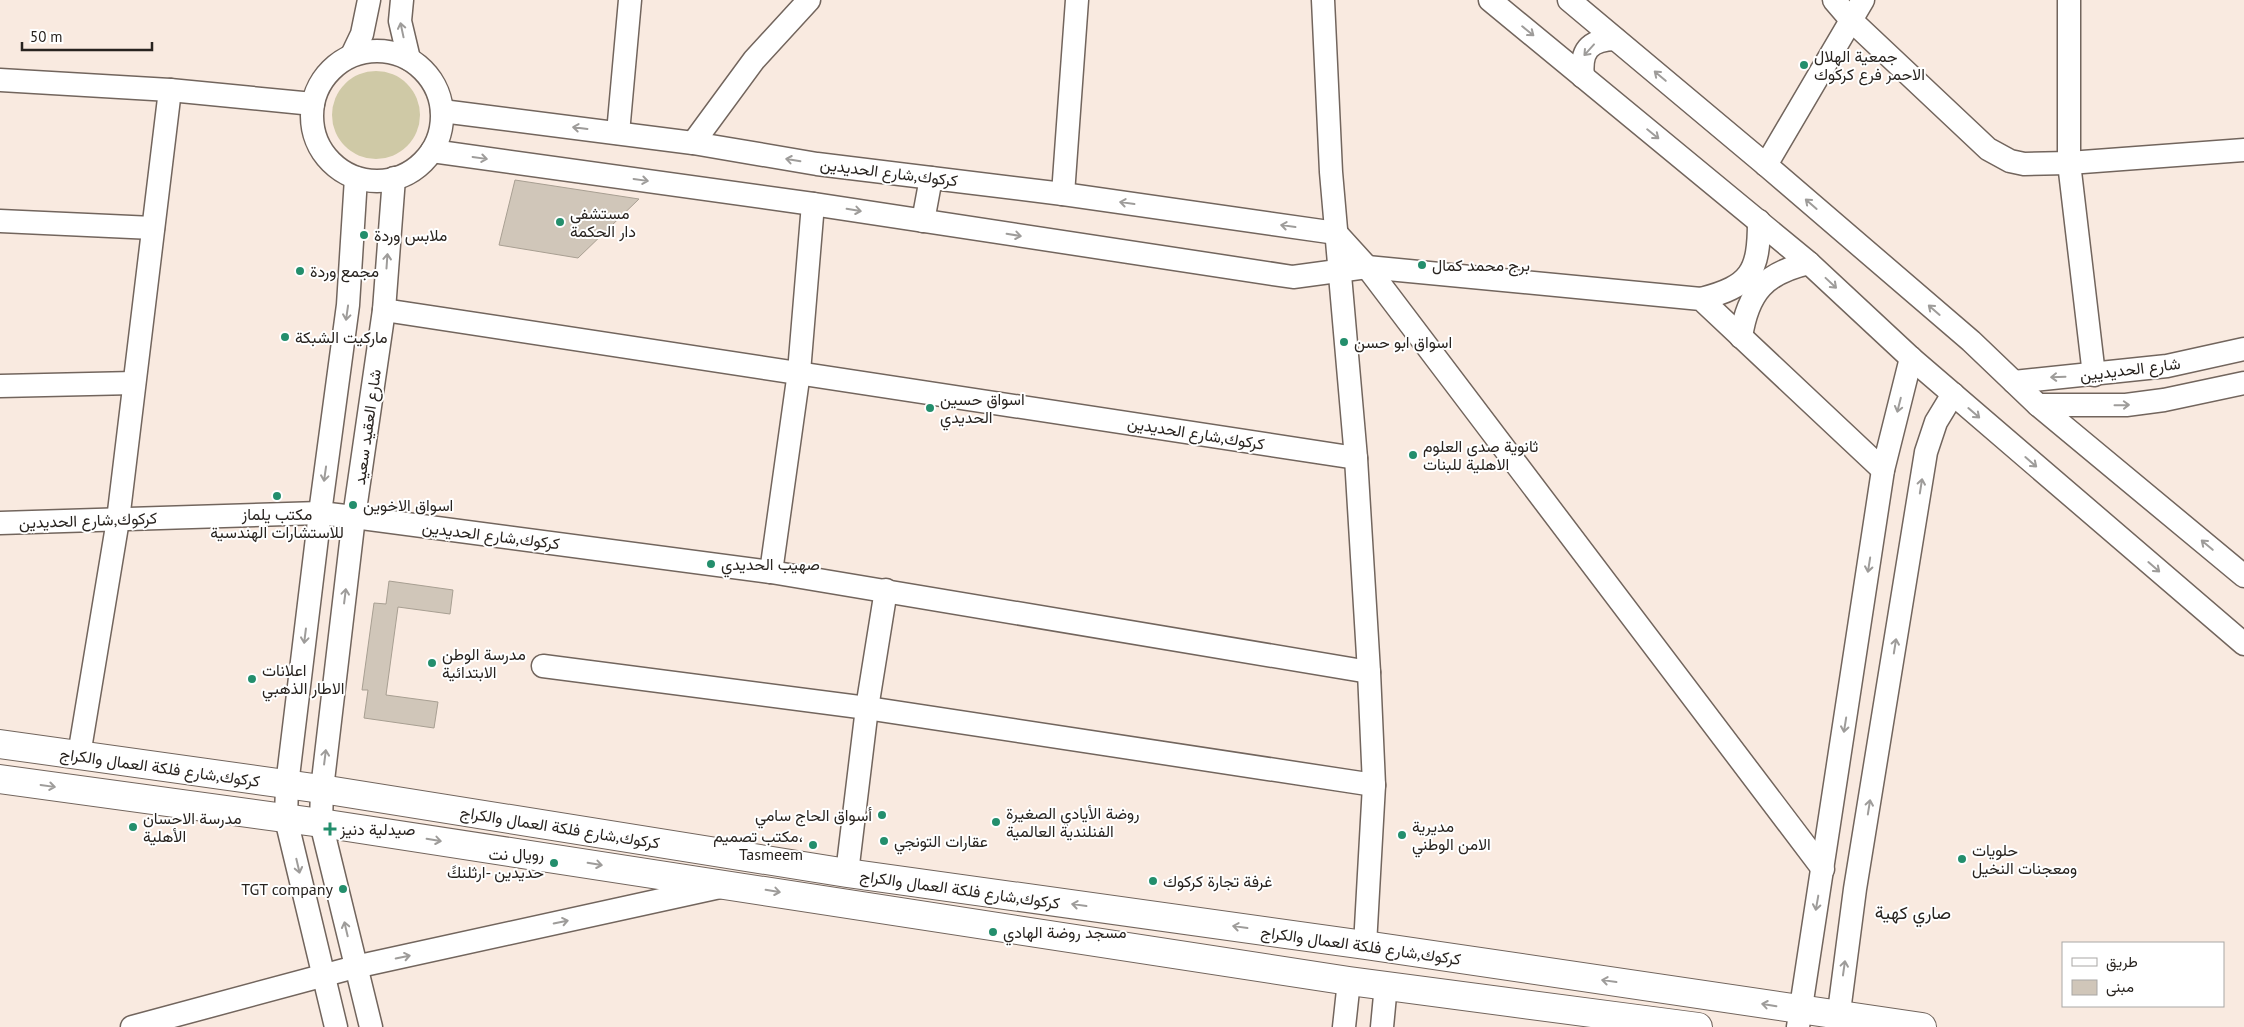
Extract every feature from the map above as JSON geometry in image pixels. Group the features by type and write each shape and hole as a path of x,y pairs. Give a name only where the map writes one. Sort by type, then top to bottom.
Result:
{"main road":[{"name":"كركوك,شارع فلكة العمال والكراج","path":"0,744 322,789 847,873 1365,944 1799,1018 1922,1027"},
{"name":"كركوك,شارع فلكة العمال والكراج","path":"0,779 321,823 1612,1021 1698,1027"}],"street":[{"path":"352,55 362,34 369,0"},
{"path":"402,0 400,22 409,59"},
{"path":"618,133 630,0"},
{"path":"693,143 754,60 809,0"},
{"path":"1063,194 1077,0"},
{"path":"1323,0 1331,172 1356,458 1370,672 1374,785 1365,944"},
{"path":"1490,0 1809,263 1911,358 2244,644"},
{"path":"1569,0 1766,165 1964,335 2038,404 2244,576"},
{"path":"1834,0 1852,21 1988,149 2010,162 2024,164 2069,163 2244,150"},
{"path":"1766,165 1863,0"},
{"path":"2069,0 2069,163 2094,375"},
{"path":"1583,77 1583,57 1589,47 1602,40 1615,39"},
{"path":"373,50 392,52 409,59 422,69 432,81 442,111 440,132 432,151 421,163 408,172 394,178 375,181 356,178 340,169 326,156 316,141 312,123 313,104 320,84 333,67 352,55 373,50"},
{"path":"0,80 170,90 313,104"},
{"path":"79,755 118,520 170,90"},
{"name":"كركوك,شارع الحديدين","path":"442,111 693,143 817,164 1063,194 1336,233"},
{"path":"432,151 813,204 1293,277 1367,267 1700,299 1734,287 1746,278 1754,267 1759,250 1759,221"},
{"path":"336,1027 286,819 287,785 320,513 348,305 356,178"},
{"name":"شارع العقيد سعيد","path":"370,1027 321,823 322,789 354,517 384,310 394,178"},
{"path":"923,221 931,178"},
{"path":"771,572 798,372 813,204"},
{"path":"0,220 153,228"},
{"path":"1336,233 1367,267 1823,869"},
{"path":"1741,337 1748,306 1755,292 1779,272 1809,263"},
{"path":"1700,299 1883,470"},
{"name":"كركوك,شارع الحديدين","path":"384,310 1356,458"},
{"name":"شارع الحديديين","path":"2014,382 2167,366 2244,349"},
{"path":"1799,1018 1883,470 1911,358"},
{"path":"0,386 134,383"},
{"name":"شارع الحديديين","path":"2038,404 2126,405 2164,400 2244,383"},
{"path":"1838,1021 1855,889 1926,452 1936,422 1953,394"},
{"name":"كركوك,شارع الحديدين","path":"0,523 320,513 771,572 1370,672"},
{"path":"847,873 868,708 886,590"},
{"path":"543,666 868,708 1374,785"},
{"path":"132,1027 355,967 731,885"},
{"path":"1344,1027 1349,981"},
{"path":"1382,1027 1386,985"}],"shaded area":[{"path":"367,71 385,71 401,78 413,90 420,106 420,124 413,140 401,152 385,159 367,159 351,152 339,140 332,124 332,106 339,90 351,78"}],"building":[{"name":"مستشفى دار الحكمة","path":"515,180 639,199 578,258 499,245"},
{"path":"389,581 453,590 450,614 398,607 386,695 438,702 434,728 364,718 368,690 362,690 374,603 386,604"}],"place":[{"name":"جمعية الهلال الاحمر فرع كركوك","path":"1804,65"},
{"name":"مستشفى دار الحكمة","path":"560,222"},
{"name":"ملابس وردة","path":"364,235"},
{"name":"برج محمد كمال","path":"1422,265"},
{"name":"مجمع وردة","path":"300,271"},
{"name":"ماركيت الشبكة","path":"285,337"},
{"name":"اسواق ابو حسن","path":"1344,342"},
{"name":"اسواق حسين الحديدي","path":"930,408"},
{"name":"ثانوية صدى العلوم الاهلية للبنات","path":"1413,455"},
{"name":"مكتب يلماز للاستشارات الهندسية","path":"277,496"},
{"name":"اسواق الاخوين","path":"353,505"},
{"name":"صهيب الحديدي","path":"711,564"},
{"name":"مدرسة الوطن الابتدائية","path":"432,663"},
{"name":"اعلانات الاطار الذهبي","path":"252,679"},
{"name":"أسواق الحاج سامي","path":"882,815"},
{"name":"روضة الأيادي الصغيرة الفنلندية العالمية","path":"996,822"},
{"name":"مدرسة الاحسان الأهلية","path":"133,827"},
{"name":"صيدلية دنيز","path":"330,829"},
{"name":"مديرية الامن الوطني","path":"1402,835"},
{"name":"عقارات التونجي","path":"884,841"},
{"name":"مكتب تصميم، Tasmeem","path":"813,845"},
{"name":"حلويات ومعجنات النخيل","path":"1962,859"},
{"name":"رويال نت حديدين -ارثلنكً","path":"554,863"},
{"name":"غرفة تجارة كركوك","path":"1153,881"},
{"name":"TGT company","path":"343,889"},
{"name":"مسجد روضة الهادي","path":"993,932"}],"district":[{"name":"صاري كهية","path":"1913,912"}]}
